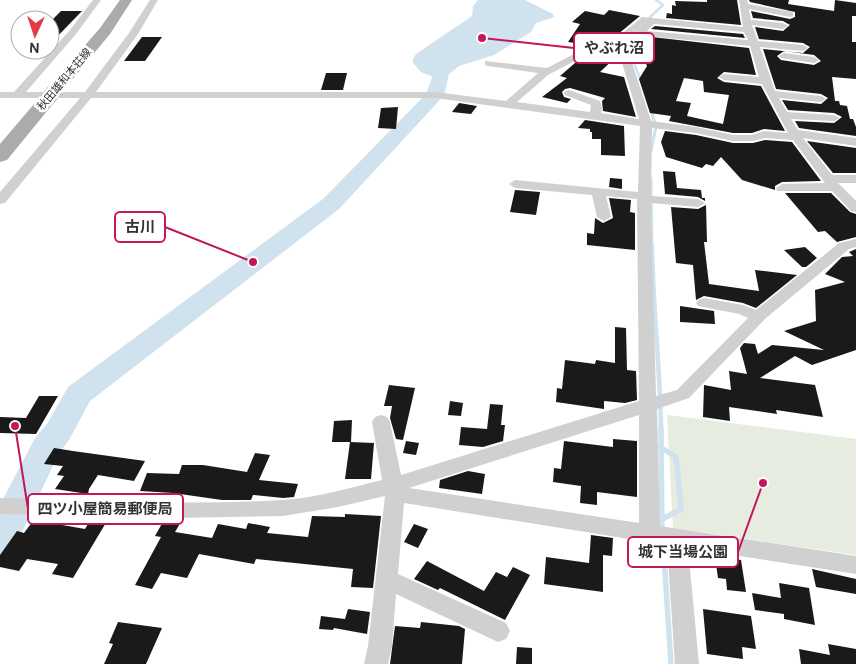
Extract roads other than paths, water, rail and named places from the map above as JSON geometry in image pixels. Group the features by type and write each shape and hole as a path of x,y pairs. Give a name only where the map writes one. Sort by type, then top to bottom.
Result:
{"main road":[{"name":"秋田雄和本荘線","path":"0,156 103,34 126,0"}],"street":[{"path":"17,95 74,32 97,0"},
{"path":"0,200 88,95 134,34 154,0"},
{"path":"790,14 742,2 748,26 764,58 766,81 771,94 796,136 832,183 856,208"},
{"path":"508,105 549,71 598,45 621,38 642,20 783,26"},
{"path":"649,21 639,33 802,67"},
{"path":"621,38 621,48 651,124 649,199 663,536 687,664"},
{"path":"764,58 804,48"},
{"path":"729,52 764,58 814,60"},
{"path":"488,63 549,71"},
{"path":"724,77 766,81"},
{"path":"569,93 596,103 595,116"},
{"path":"771,94 821,100"},
{"path":"1,96 435,95 651,124 733,138 753,138 764,134 852,143"},
{"path":"784,115 834,118"},
{"path":"782,188 856,179"},
{"path":"515,184 598,191 649,199 698,203"},
{"path":"598,191 604,217"},
{"path":"10,506 172,510 283,508 394,490 683,394 759,317 815,268 844,246 856,243"},
{"path":"704,303 743,310 759,317"},
{"path":"376,664 380,646 387,579 394,490 380,422"},
{"path":"394,490 663,536 856,565"},
{"path":"387,579 498,631"}],"water":[{"path":"478,0 525,0 553,14 554,17 536,23 531,32 494,55 459,66 449,74 436,78 421,72 413,63 416,54 472,16 473,6"}],"waterway":[{"path":"646,21 663,5 656,0"},
{"path":"639,28 625,40 641,81"},
{"path":"0,540 46,447 58,432 79,394 331,204 432,98 436,92 441,73 464,50"},
{"path":"651,110 656,127 651,151"},
{"path":"651,178 652,247"},
{"path":"652,246 661,428"},
{"path":"661,427 661,448"},
{"path":"661,448 676,457 681,509 662,520"},
{"path":"661,448 662,520"},
{"path":"662,520 662,530"},
{"path":"663,541 671,664"}],"place":[{"name":"やぶれ沼","path":"482,38"},
{"name":"古川","path":"253,262"},
{"name":"四ツ小屋簡易郵便局","path":"15,426"},
{"name":"城下当場公園","path":"763,483"}]}
